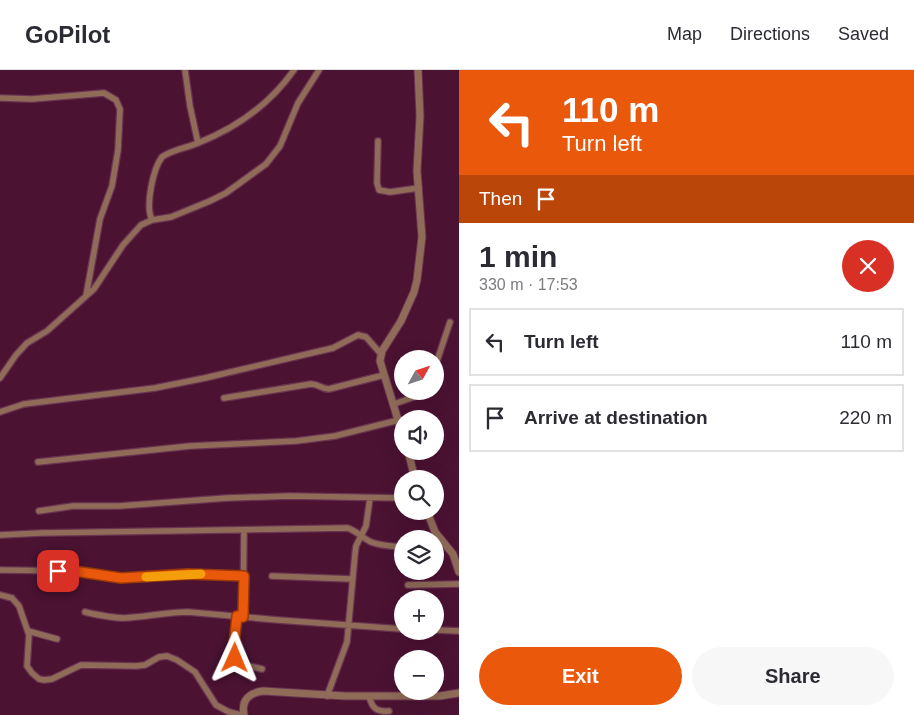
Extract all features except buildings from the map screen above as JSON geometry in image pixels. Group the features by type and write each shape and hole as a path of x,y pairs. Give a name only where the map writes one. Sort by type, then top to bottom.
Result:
{"street":[{"path":"185,70 198,143"},
{"path":"152,220 148,202 159,160 166,154 198,143 232,126 259,108 278,90 294,70"},
{"path":"0,378 27,343 47,331 94,289 123,245 141,225 152,220 171,218 218,197 266,164 280,146 298,103 319,70"},
{"path":"396,410 380,361 381,354 408,306 417,280 422,237 417,171 420,116 418,70"},
{"path":"0,98 32,99 104,94 112,97 118,104 120,116 112,186 100,219 86,296"},
{"path":"378,141 377,183 379,190 390,192 419,188"},
{"path":"441,350 450,322"},
{"path":"0,412 24,404 155,388 205,378 333,348 358,335 366,337 381,354"},
{"path":"224,398 311,384 317,384 329,389 384,375"},
{"path":"394,404 405,400"},
{"path":"38,462 190,446 296,441 335,436 394,421"},
{"path":"39,511 74,506 119,506 227,498 289,496 394,498"},
{"path":"327,696 345,650 356,546 362,536 368,517 370,498"},
{"path":"0,535 346,528 354,530 381,545 394,546"},
{"path":"244,530 244,576 240,617 234,645 235,658 241,664 262,669"},
{"path":"444,543 453,554 459,572"},
{"path":"0,570 74,571 121,578 188,574 244,576"},
{"path":"272,576 352,579"},
{"path":"408,585 459,584"},
{"path":"0,595 9,596 17,603 28,632 27,666 41,680 52,679 81,665 136,666 167,656 195,672 216,705 229,712 242,715 245,701 256,692 263,691 327,696 440,696 459,693"},
{"path":"85,612 105,617 122,618 176,612 394,629"},
{"path":"444,630 459,631"},
{"path":"28,632 58,639"},
{"path":"370,696 372,706 376,710 389,711"}],"slow traffic":[{"path":"146,577 201,574"}],"route":[{"path":"58,571 74,571 121,578 188,574 244,576 243,617 237,616 234,645 235,658"}]}
